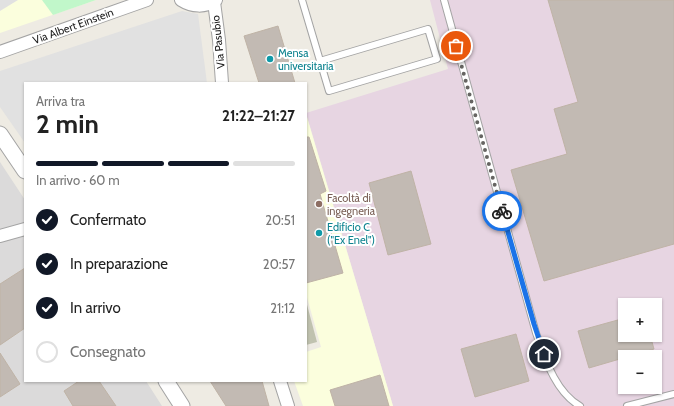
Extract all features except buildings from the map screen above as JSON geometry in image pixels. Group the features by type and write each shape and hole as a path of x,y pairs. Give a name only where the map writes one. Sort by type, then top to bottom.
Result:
{"street":[{"name":"Via Albert Einstein","path":"0,52 147,0"},
{"path":"181,0 195,6 205,5 215,1"},
{"name":"Via Pasubio","path":"215,1 220,40 222,82"},
{"path":"0,134 24,170"},
{"path":"0,236 24,229"},
{"path":"167,382 182,406"},
{"path":"280,382 288,406"}],"lane":[{"path":"302,0 320,61 329,91 437,59 428,29 320,61"},
{"path":"444,0 536,333 558,384 568,398 580,406"},
{"path":"627,406 674,394"}],"shaded area":[{"path":"0,0 96,0 0,33"},
{"path":"0,0 18,0 0,11"},
{"path":"430,0 674,0 674,406 393,406 307,113 448,69"},
{"path":"182,11 198,14 207,82 24,82 24,142 0,107 0,71"},
{"name":"Facoltà di ingegneria","path":"307,117 393,406 303,406 294,382 307,382 307,352 321,347 307,298"},
{"path":"0,162 24,198 24,382 147,382 162,406 0,406"},
{"path":"307,305 317,342 307,345"}],"green space":[{"path":"42,0 96,0 53,15"}],"way so far":[{"path":"456,46 502,211"}],"place":[{"name":"Mensa universitaria","path":"270,59"},
{"name":"Facoltà di ingegneria","path":"319,204"},
{"name":"Edificio C (\"Ex Enel\")","path":"319,233"}],"route":[{"path":"502,211 536,333 544,354"}]}
